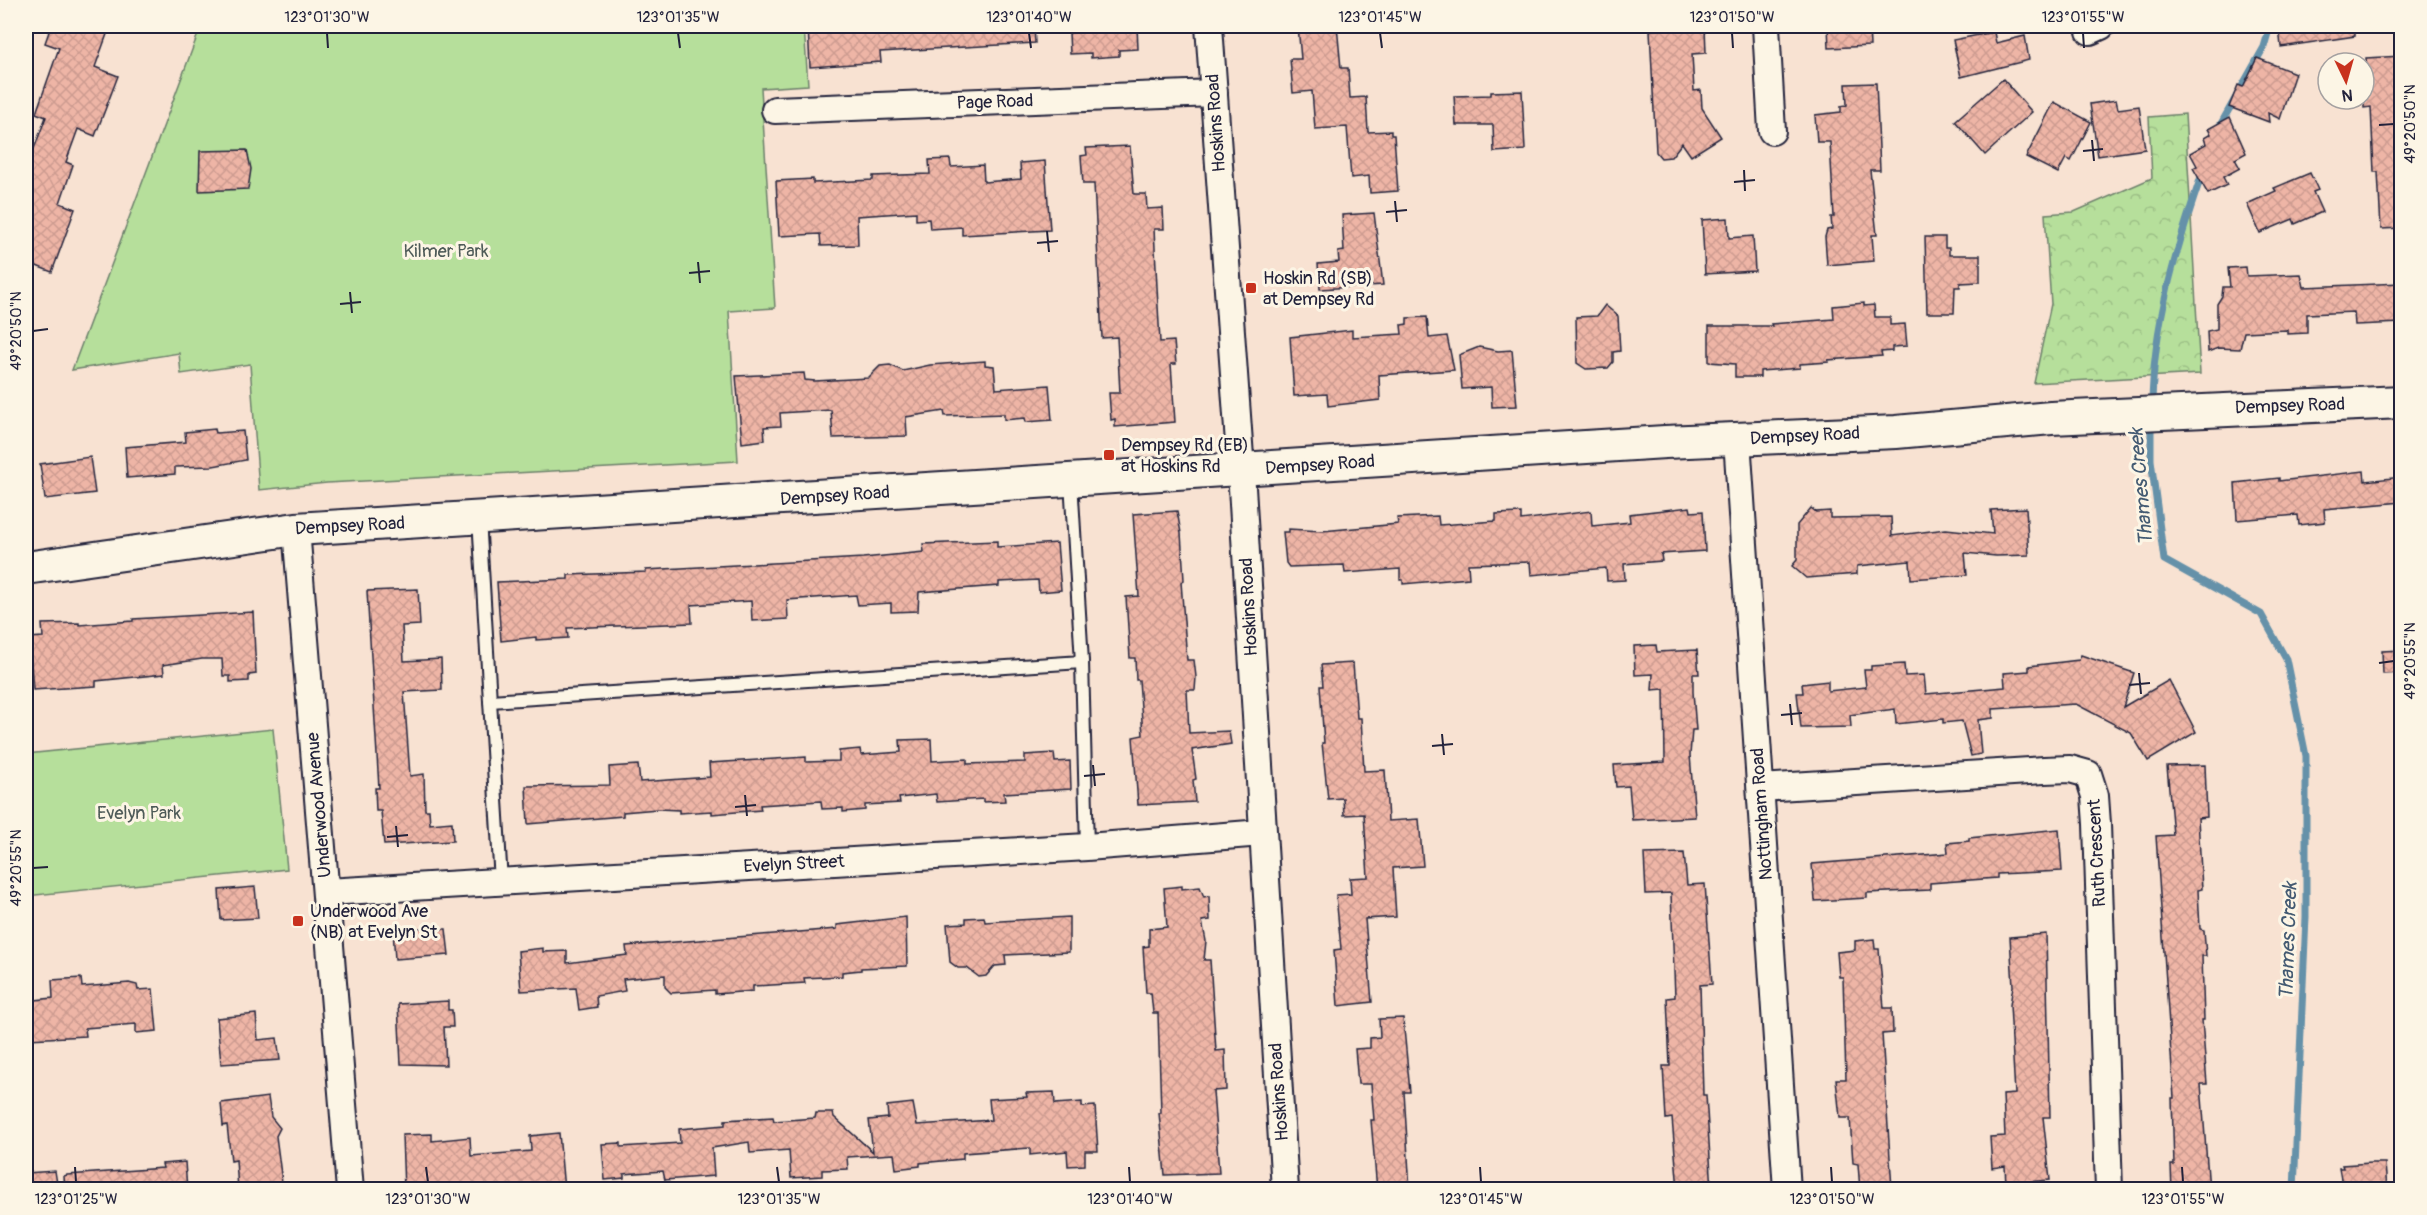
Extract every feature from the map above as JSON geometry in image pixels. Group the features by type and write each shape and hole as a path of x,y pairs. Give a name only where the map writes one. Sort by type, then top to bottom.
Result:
{"street":[{"name":"Hoskins Road","path":"1209,26 1241,471 1285,1190"},
{"path":"1766,26 1772,131"},
{"name":"Page Road","path":"776,110 1214,93"},
{"name":"Dempsey Road","path":"26,568 296,529 1896,432 2209,409 2402,402"},
{"name":"Nottingham Road","path":"1737,440 1787,1190"},
{"name":"Underwood Avenue","path":"296,529 350,1190"},
{"name":"Ruth Crescent","path":"1761,788 2044,770 2070,769 2088,774 2095,796 2097,824 2109,1190"},
{"name":"Evelyn Street","path":"327,892 1087,847 1262,833"}],"lane":[{"path":"1071,482 1082,662 1087,847"},
{"path":"479,518 501,882"},
{"path":"490,701 1082,662"}],"green space":[{"name":"Kilmer Park","path":"201,26 804,26 808,85 761,88 775,308 729,311 738,461 327,483 259,490 250,364 181,374 179,353 72,370"},
{"path":"2185,114 2200,374 2034,383 2051,304 2045,214 2074,212 2152,178 2149,117"},
{"name":"Evelyn Park","path":"273,729 287,869 26,896 26,754"}],"building":[{"path":"51,26 110,26 95,67 118,76 95,136 78,129 66,162 73,165 60,203 75,209 52,272 26,262 26,201 32,184 26,182 26,161 29,162 46,117 36,113 59,48 45,43"},
{"path":"808,26 1034,26 1035,43 880,52 881,62 810,67"},
{"path":"1081,26 1137,26 1138,49 1119,50 1119,56 1091,58 1091,53 1070,54 1069,33 1082,32"},
{"path":"1298,26 1337,26 1341,68 1348,68 1350,98 1366,97 1368,132 1391,131 1391,135 1394,135 1398,191 1370,193 1369,176 1351,178 1347,127 1315,129 1312,91 1293,93 1290,59 1301,59"},
{"path":"1828,26 1869,26 1870,46 1829,48"},
{"path":"2355,26 2355,36 2281,47 2279,27"},
{"path":"1705,27 1706,53 1692,54 1694,91 1701,90 1702,108 1721,137 1691,156 1682,143 1671,157 1661,158 1656,152 1650,30"},
{"path":"1994,32 1996,43 2025,36 2029,60 1961,77 1953,40"},
{"path":"2402,56 2402,228 2381,229 2378,172 2374,172 2371,111 2376,111 2376,57"},
{"path":"2257,58 2295,73 2280,119 2268,113 2269,122 2229,107 2238,85 2243,87"},
{"path":"2003,79 2032,112 1985,155 1955,121"},
{"path":"1876,83 1880,170 1870,170 1877,235 1872,235 1874,261 1827,265 1825,237 1827,230 1832,229 1831,217 1834,217 1830,142 1817,142 1815,115 1841,112 1841,106 1847,105 1846,84"},
{"path":"1522,91 1525,150 1494,152 1493,125 1456,125 1454,96"},
{"path":"2116,100 2118,109 2139,106 2145,149 2098,156 2090,104"},
{"path":"2054,102 2091,122 2071,161 2066,158 2058,173 2026,157"},
{"path":"2230,117 2246,153 2235,159 2240,168 2223,177 2227,185 2208,194 2193,168 2197,166 2190,153 2206,144 2204,138 2211,134 2208,129"},
{"path":"1130,146 1134,194 1146,194 1147,209 1163,208 1164,229 1154,229 1160,342 1174,341 1176,364 1171,364 1175,422 1115,427 1115,419 1111,420 1109,393 1120,393 1117,337 1102,338 1094,184 1083,184 1081,156 1087,155 1086,148"},
{"path":"247,150 251,169 248,189 199,191 200,151"},
{"path":"950,159 951,167 983,165 984,182 1021,179 1020,163 1045,161 1050,230 962,235 962,227 930,229 929,219 916,220 916,212 857,216 858,245 821,246 820,234 779,236 776,181 813,179 813,183 873,180 873,176 930,174 929,160"},
{"path":"2310,173 2318,190 2313,192 2322,212 2295,224 2293,219 2260,233 2247,204 2276,191 2274,188"},
{"path":"1374,213 1383,285 1320,289 1318,264 1339,262 1338,252 1344,251 1342,215"},
{"path":"1728,218 1729,238 1753,236 1755,271 1705,274 1702,220"},
{"path":"1925,237 1945,237 1945,248 1949,248 1949,255 1980,255 1980,282 1960,283 1960,287 1955,287 1954,313 1927,313"},
{"path":"2246,267 2247,276 2301,274 2304,287 2402,283 2402,323 2355,325 2354,312 2307,314 2307,333 2287,334 2287,330 2244,332 2240,349 2218,348 2208,352 2207,331 2217,329 2217,304 2222,296 2223,287 2230,287 2228,268"},
{"path":"1864,303 1864,306 1874,305 1875,317 1890,317 1890,325 1905,324 1907,346 1892,347 1892,351 1881,352 1882,356 1828,360 1829,362 1800,364 1800,368 1760,371 1760,377 1735,377 1735,364 1709,362 1709,326 1772,326 1771,324 1834,319 1833,306"},
{"path":"1605,305 1618,316 1620,351 1613,352 1613,362 1608,368 1586,369 1577,363 1576,317 1597,316"},
{"path":"1427,317 1429,338 1447,336 1454,370 1379,375 1380,400 1328,406 1327,394 1294,396 1290,337 1352,330 1352,337 1402,334 1401,325 1407,324 1407,318"},
{"path":"1479,347 1498,351 1512,350 1517,406 1492,407 1491,387 1462,389 1459,355"},
{"path":"985,361 985,365 994,366 996,389 1049,385 1052,420 1026,422 1025,418 1004,420 1004,414 945,416 944,411 906,417 907,436 833,438 831,410 780,413 781,426 764,427 765,440 742,443 736,376 804,373 805,380 815,381 868,378 880,366 890,365 903,371 930,365"},
{"path":"215,429 216,433 243,431 246,460 213,466 175,467 175,474 127,478 125,447 186,442 185,432"},
{"path":"90,457 95,493 45,499 40,464"},
{"path":"2364,471 2365,481 2402,477 2402,502 2324,509 2325,522 2299,525 2298,515 2237,520 2235,483 2279,478 2279,481"},
{"path":"1690,507 1691,512 1703,511 1705,551 1661,554 1662,561 1624,564 1625,580 1607,581 1606,568 1531,575 1530,562 1468,564 1469,578 1403,584 1403,580 1400,580 1400,569 1345,573 1344,565 1289,567 1286,563 1283,532 1289,532 1289,529 1322,531 1398,524 1397,518 1438,516 1439,525 1496,521 1496,514 1521,513 1521,520 1591,511 1592,526 1630,522 1629,514"},
{"path":"1811,508 1816,512 1830,511 1830,518 1891,517 1892,536 1946,529 1993,534 1991,510 2026,508 2029,555 1996,556 1965,553 1967,575 1911,579 1910,561 1857,566 1857,574 1806,578 1792,566 1797,560 1797,525"},
{"path":"1177,511 1181,533 1184,580 1181,582 1187,660 1194,660 1196,677 1195,690 1187,690 1189,733 1229,731 1231,744 1192,750 1196,779 1193,780 1195,802 1138,805 1133,737 1143,735 1139,680 1136,680 1135,658 1130,658 1126,597 1139,596 1133,514"},
{"path":"997,541 997,547 1057,543 1061,590 1039,592 1038,580 999,582 999,586 919,592 918,611 891,612 891,603 858,605 856,595 787,600 788,619 752,621 751,601 691,605 692,623 567,628 568,638 536,640 536,637 501,641 497,582 568,579 568,575 863,558 924,552 923,544"},
{"path":"418,589 420,625 402,626 404,661 441,659 442,690 404,692 410,776 424,774 425,810 429,810 430,824 452,822 453,841 384,845 381,811 376,811 375,788 379,788 367,591"},
{"path":"253,612 256,674 249,675 249,681 230,682 230,676 223,676 222,659 202,659 163,665 164,674 96,681 96,686 33,690 29,638 43,637 42,624 79,623 79,625 133,621 133,619"},
{"path":"1656,645 1657,652 1697,650 1699,674 1693,674 1696,730 1692,730 1690,755 1695,817 1632,820 1629,786 1616,787 1614,765 1665,762 1664,689 1652,690 1653,674 1635,675 1634,646"},
{"path":"2402,650 2402,673 2383,674 2382,651"},
{"path":"2081,655 2134,673 2123,707 2169,680 2196,732 2148,761 2131,733 2076,704 1993,709 1993,718 1978,720 1981,754 1971,756 1962,721 1943,723 1943,719 1896,724 1895,709 1850,715 1851,727 1801,728 1797,693 1803,693 1802,684 1828,681 1828,691 1866,687 1864,670 1871,670 1871,666 1904,664 1905,676 1924,675 1926,694 2005,687 2004,673 2029,671 2029,666 2079,660"},
{"path":"1353,663 1357,718 1361,718 1364,771 1385,770 1388,821 1419,819 1423,866 1393,868 1396,917 1365,919 1372,1002 1338,1006 1334,950 1341,949 1336,895 1351,894 1350,878 1368,877 1364,814 1344,815 1343,798 1328,799 1322,743 1324,743 1320,686 1323,686 1321,665"},
{"path":"931,739 932,761 967,759 967,764 1025,762 1025,755 1054,753 1055,762 1070,761 1071,789 1004,793 1005,801 983,802 983,799 937,802 936,794 899,798 900,803 865,805 865,810 843,812 843,808 822,809 821,801 760,805 761,810 712,814 712,811 679,813 679,810 658,809 623,812 623,816 528,824 526,786 610,785 609,767 638,765 640,782 710,777 709,763 806,757 806,762 839,761 839,751 860,749 861,755 901,752 900,740"},
{"path":"2205,765 2207,817 2198,818 2202,889 2198,890 2200,929 2204,930 2206,956 2202,956 2204,1020 2202,1020 2207,1084 2201,1084 2209,1190 2172,1190 2171,1165 2174,1165 2172,1098 2174,1098 2156,836 2173,835 2167,766"},
{"path":"2059,829 2062,871 1997,874 1997,878 1930,883 1930,890 1867,893 1867,898 1815,901 1812,864 1948,853 1947,843 1969,841 1969,838"},
{"path":"1684,853 1687,885 1705,884 1712,984 1700,985 1703,1095 1706,1095 1712,1190 1678,1190 1672,1118 1666,1119 1663,1066 1670,1066 1667,998 1675,997 1671,893 1646,894 1644,854"},
{"path":"1182,886 1182,889 1200,887 1204,897 1209,896 1210,920 1202,921 1206,941 1204,960 1210,960 1216,1051 1225,1050 1226,1090 1213,1091 1219,1173 1165,1175 1159,1113 1161,1113 1158,1013 1153,1013 1151,993 1146,993 1143,947 1149,946 1149,929 1167,927 1164,888"},
{"path":"255,887 258,918 221,920 219,890"},
{"path":"906,917 907,966 861,968 861,970 842,972 842,976 804,978 805,983 753,986 753,991 715,994 715,990 671,993 665,987 665,975 623,979 625,991 596,996 597,1007 579,1010 576,988 521,991 518,951 543,948 543,952 567,951 567,963 627,955 626,946 837,929 837,925"},
{"path":"984,917 985,922 1069,917 1069,952 1005,955 1006,965 995,966 986,976 979,977 967,968 958,968 950,962 947,924 966,923 966,918"},
{"path":"438,927 438,929 446,929 449,955 395,959 393,930"},
{"path":"2046,934 2050,1117 2043,1117 2050,1180 2006,1184 2005,1166 1992,1168 1990,1137 2005,1136 2003,1095 2015,1094 2010,1005 2013,986 2010,937"},
{"path":"1874,939 1875,949 1879,949 1884,1008 1892,1008 1893,1033 1882,1034 1892,1189 1860,1190 1858,1164 1853,1163 1850,1118 1840,1118 1836,1079 1846,1079 1843,977 1839,977 1837,952 1855,950 1855,941"},
{"path":"81,978 82,987 129,983 137,985 138,990 153,989 157,1031 136,1033 136,1024 85,1028 86,1036 28,1039 26,1001 53,998 52,980"},
{"path":"448,1001 448,1010 452,1010 453,1027 444,1027 446,1065 401,1064 398,1004"},
{"path":"256,1014 258,1040 277,1038 280,1060 221,1064 217,1018"},
{"path":"1403,1018 1410,1092 1404,1092 1410,1190 1377,1190 1371,1120 1374,1120 1371,1084 1358,1084 1355,1049 1370,1048 1370,1038 1380,1037 1379,1019"},
{"path":"1054,1092 1055,1104 1082,1102 1082,1107 1095,1106 1098,1151 1085,1151 1085,1165 1068,1166 1067,1151 1030,1155 1030,1148 963,1153 963,1159 920,1163 920,1166 896,1169 894,1154 847,1157 848,1169 822,1170 822,1176 791,1178 789,1150 750,1153 749,1142 712,1148 714,1176 665,1180 663,1171 624,1174 624,1178 605,1180 602,1144 621,1143 621,1147 680,1143 679,1129 725,1125 725,1120 773,1117 774,1121 815,1118 816,1113 833,1113 834,1117 873,1152 869,1120 888,1118 887,1106 913,1103 917,1125 991,1120 989,1099 1027,1097 1026,1093"},
{"path":"268,1097 271,1117 280,1128 276,1136 283,1190 238,1190 236,1160 231,1161 227,1125 223,1126 221,1103"},
{"path":"559,1133 564,1190 534,1190 534,1185 480,1190 404,1190 402,1135 432,1134 432,1141 470,1137 471,1156 531,1151 530,1136"},
{"path":"185,1162 187,1190 65,1190 64,1176 67,1175 163,1168 162,1164"},
{"path":"2385,1163 2387,1190 2343,1190 2339,1168 2343,1168 2342,1165"},
{"path":"55,1171 58,1190 26,1190 26,1173"}],"waterway":[{"name":"Thames Creek","path":"2218,129 2264,47 2270,26"},
{"name":"Thames Creek","path":"2152,405 2153,375 2161,317 2183,230 2202,174"},
{"name":"Thames Creek","path":"2151,422 2151,460 2164,560 2261,614 2286,659 2306,756 2306,917 2294,1190"}],"place":[{"name":"Hoskin Rd (SB) at Dempsey Rd","path":"1251,288"},
{"name":"Dempsey Rd (EB) at Hoskins Rd","path":"1109,455"},
{"name":"Underwood Ave (NB) at Evelyn St","path":"298,921"}]}
